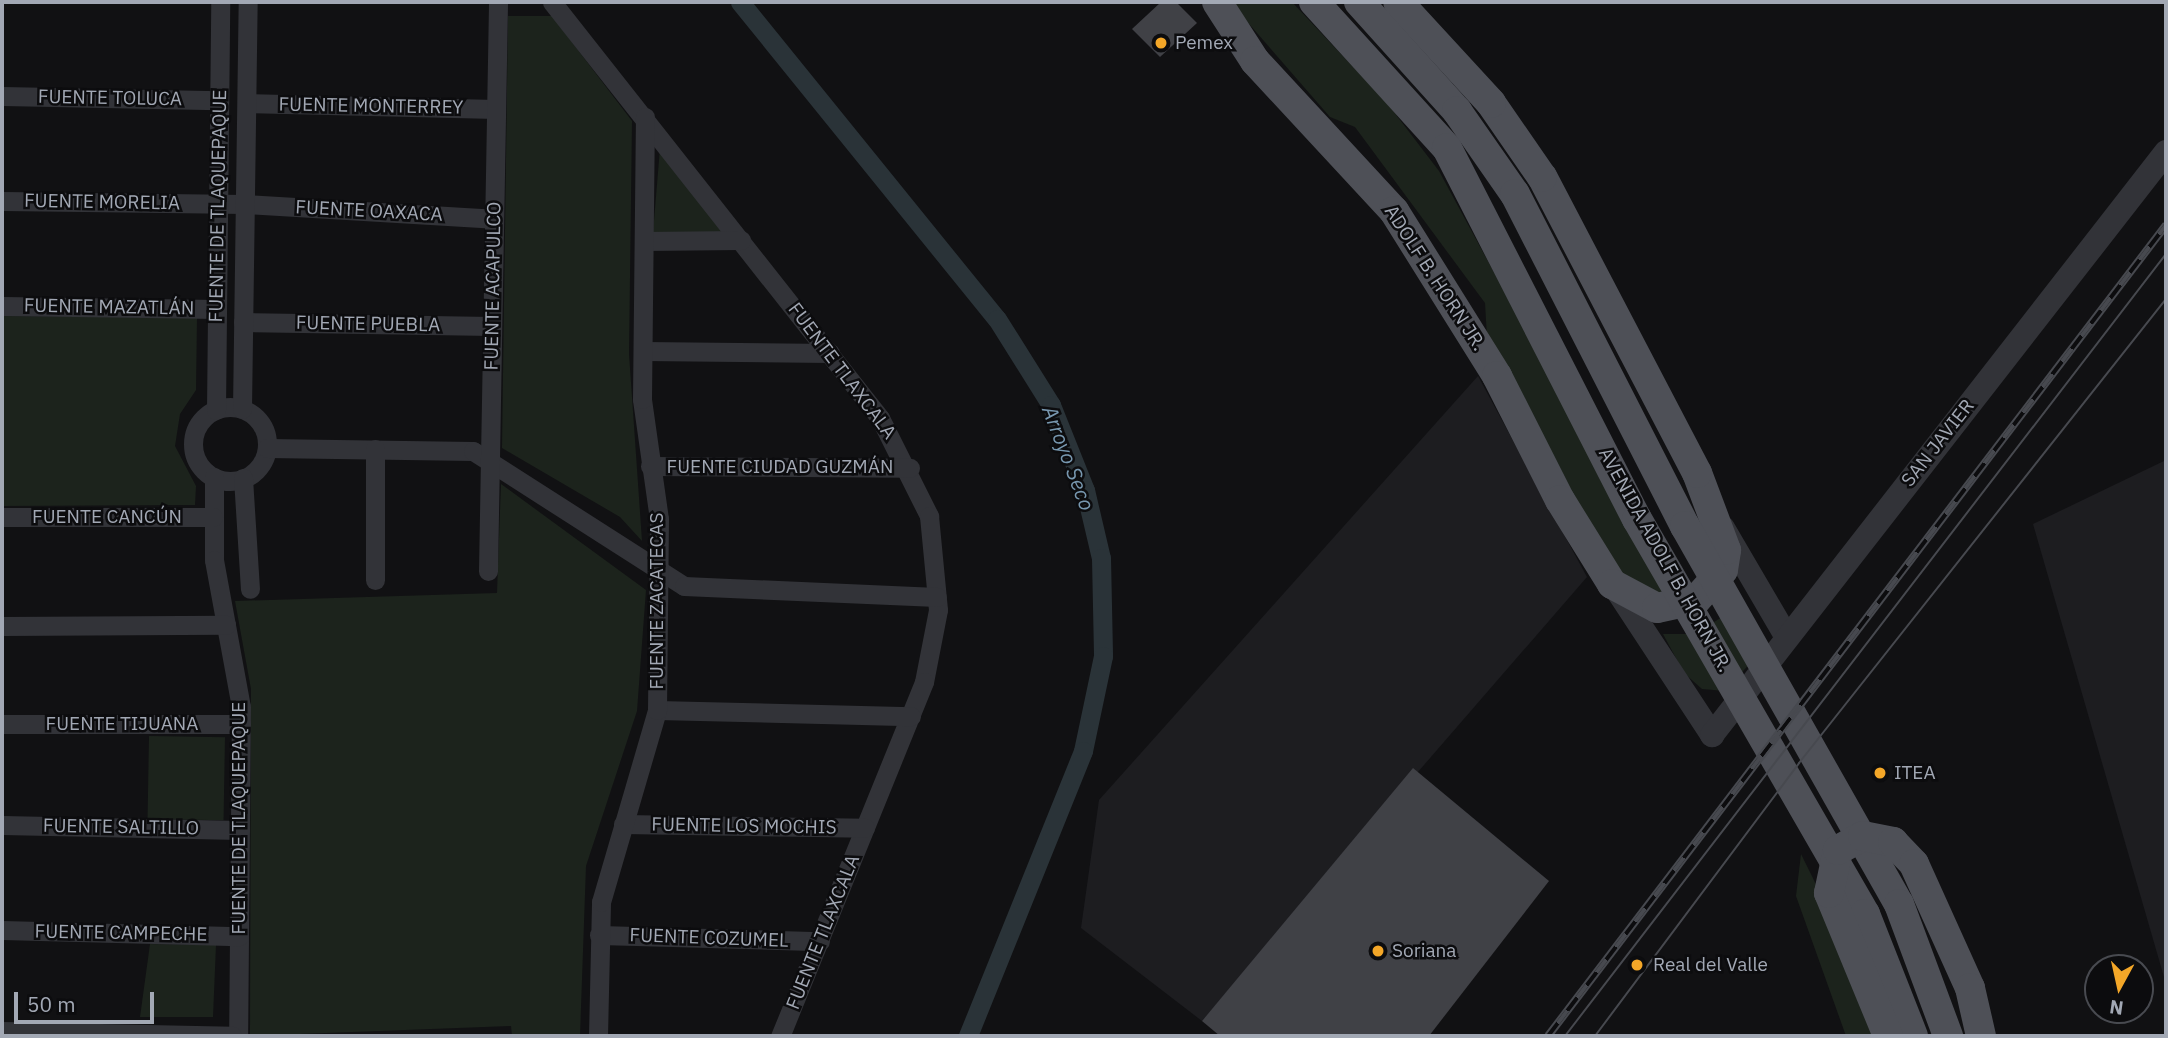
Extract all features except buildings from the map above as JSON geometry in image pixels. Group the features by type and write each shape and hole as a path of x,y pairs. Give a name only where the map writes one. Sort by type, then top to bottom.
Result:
{"main road":[{"name":"ADOLF B. HORN JR.","path":"1217,2 1255,61 1394,211 1485,355 1559,500 1612,583 1657,608 1696,600 1723,570 1718,518 1542,177 1491,103 1398,2"},
{"name":"AVENIDA ADOLF B. HORN JR.","path":"1314,2 1447,148 1662,558 1865,914 1913,1036"},
{"name":"AVENIDA ADOLF B. HORN JR.","path":"1359,2 1457,111 1515,194 1685,526 1899,904 1948,1036"},
{"path":"1888,1036 1829,893 1838,850 1863,836 1893,842 1914,864 1970,988 1981,1036"}],"street":[{"name":"FUENTE DE TLAQUEPAQUE","path":"216,410 220,2"},
{"name":"FUENTE DE TLAQUEPAQUE","path":"242,409 248,2"},
{"name":"FUENTE ACAPULCO","path":"488,570 498,2"},
{"name":"FUENTE TLAXCALA","path":"552,2 830,353 910,468 929,516 937,597 929,661 911,716 780,1036"},
{"name":"FUENTE TOLUCA","path":"2,96 219,100"},
{"name":"FUENTE MONTERREY","path":"247,103 496,109"},
{"name":"FUENTE ZACATECAS","path":"598,1036 601,902 622,824 645,768 657,709 660,576 643,351 645,117"},
{"name":"SAN JAVIER","path":"1712,735 1786,636 2166,152"},
{"name":"FUENTE MORELIA","path":"2,201 245,204"},
{"name":"FUENTE OAXACA","path":"245,204 494,219"},
{"path":"644,241 741,240"},
{"name":"FUENTE MAZATLÁN","path":"2,306 217,309"},
{"name":"FUENTE PUEBLA","path":"243,322 492,326"},
{"path":"643,351 830,353"},
{"path":"242,409 262,424 267,448 259,467 243,478 214,477 197,460 194,436 216,410 242,409"},
{"path":"267,448 473,451 490,459 660,576 702,589 937,597"},
{"path":"375,449 375,580"},
{"name":"FUENTE CIUDAD GUZMÁN","path":"650,466 910,468"},
{"name":"FUENTE DE TLAQUEPAQUE","path":"214,477 213,517 241,724 238,1036"},
{"path":"243,478 250,589"},
{"name":"FUENTE CANCÚN","path":"2,517 213,517"},
{"name":"ADOLF B. HORN JR.","path":"1718,518 1786,636"},
{"name":"ADOLF B. HORN JR.","path":"1612,583 1712,735"},
{"path":"2,626 226,625"},
{"path":"657,709 911,716"},
{"name":"FUENTE TIJUANA","path":"2,724 241,724"},
{"name":"FUENTE LOS MOCHIS","path":"622,824 865,828"},
{"name":"FUENTE SALTILLO","path":"2,825 240,830"},
{"name":"FUENTE CAMPECHE","path":"2,930 239,936"},
{"name":"FUENTE COZUMEL","path":"599,935 820,940"},
{"path":"2,1031 232,1036"}],"shaded area":[{"path":"1230,2 1292,2 1387,103 1439,171 1669,595 1652,595 1620,572 1589,528 1487,337 1485,303 1355,127 1330,117"},
{"path":"508,16 552,16 632,121 629,354 642,541 620,517 502,448"},
{"path":"660,148 728,234 653,233"},
{"path":"2,316 197,318 196,390 180,414 175,446 196,486 195,505 2,506"},
{"path":"1478,376 1587,577 1202,1021 1081,928 1099,800"},
{"path":"2166,460 2166,984 2033,524"},
{"path":"501,484 646,590 637,711 586,866 580,1036 512,1036 511,1026 250,1036 251,689 235,601 497,593"},
{"path":"1722,617 1754,659 1725,691 1702,689 1684,673 1663,634 1695,634"},
{"path":"149,736 225,737 224,820 148,819"},
{"path":"1801,854 1840,933 1880,1036 1846,1036 1796,896"},
{"path":"150,944 216,945 213,1017 140,1017"}],"waterway":[{"name":"Arroyo Seco","path":"740,2 997,319 1051,405 1085,490 1101,558 1103,656 1083,751 968,1036"}],"tram line":[{"path":"1565,1036 2166,254"},
{"path":"1595,1036 1799,763 2166,299"}],"railway":[{"path":"1548,1036 2166,225"}],"place":[{"name":"Pemex","path":"1161,43"},
{"name":"ITEA","path":"1880,773"},
{"name":"Soriana","path":"1378,951"},
{"name":"Real del Valle","path":"1637,965"}]}
